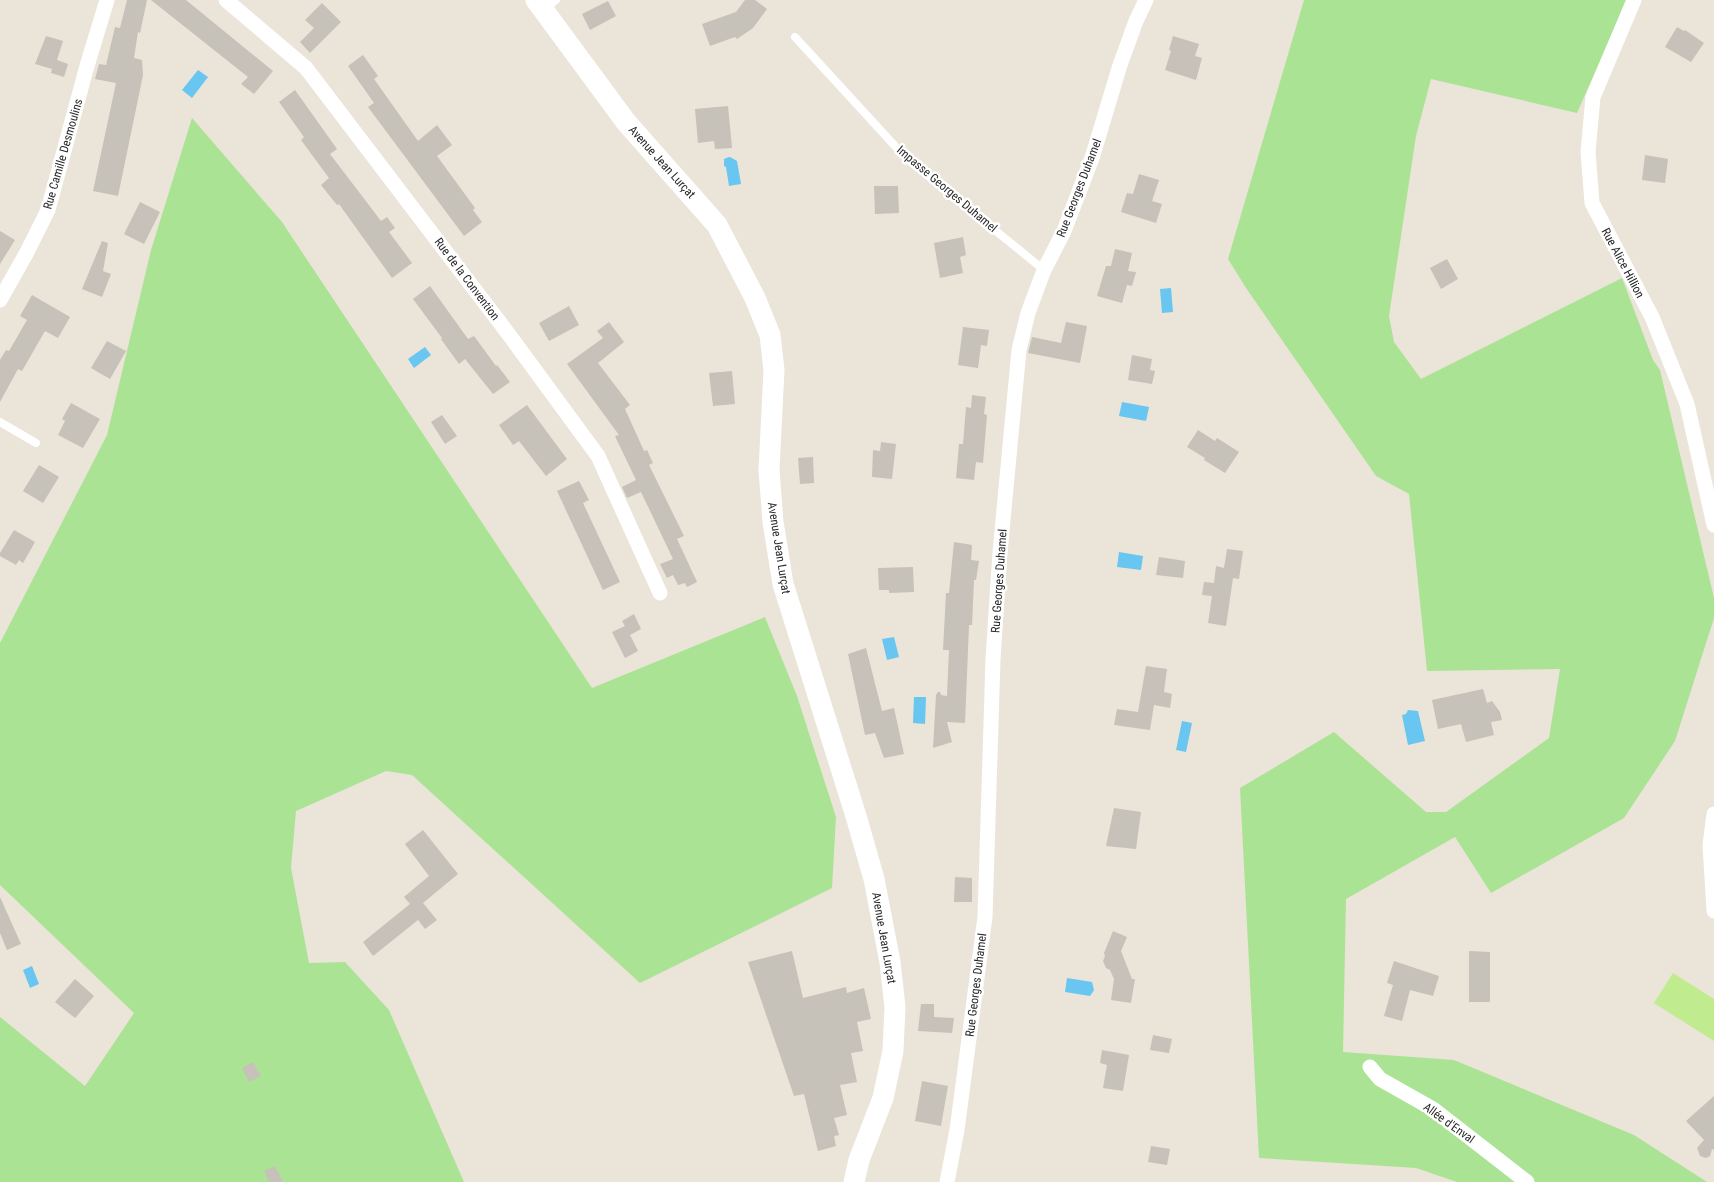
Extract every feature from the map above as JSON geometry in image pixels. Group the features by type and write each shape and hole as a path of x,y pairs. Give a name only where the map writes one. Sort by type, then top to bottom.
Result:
{"main road":[{"name":"Avenue Jean Lurçat","path":"545,4 626,122 717,224 755,298 770,335 774,370 769,470 773,522 783,584 874,879 890,962 895,1007 893,1051 883,1098 860,1160 854,1182"}],"street":[{"name":"Rue Camille Desmoulins","path":"0,300 48,210 107,0"},
{"name":"Rue de la Convention","path":"226,0 306,68 598,456 660,593"},
{"name":"Rue Georges Duhamel","path":"947,1182 957,1130 985,917 993,659 1000,552 1019,350 1028,313 1044,270 1064,230 1089,167 1120,65 1146,0"},
{"name":"Rue Alice Hillion","path":"1634,0 1593,97 1588,152 1592,203 1652,317 1687,404 1714,525"},
{"path":"1714,814 1710,845 1714,879 1714,911"},
{"name":"Allée d'Enval","path":"1370,1067 1380,1079 1433,1109 1527,1182"}],"lane":[{"name":"Impasse Georges Duhamel","path":"794,37 906,158 1044,270"},
{"path":"0,422 36,443"}],"green space":[{"path":"1304,0 1627,0 1577,113 1431,79 1416,136 1389,316 1394,342 1421,379 1622,278 1653,360 1660,370 1714,598 1714,618 1675,741 1624,818 1491,893 1455,837 1346,899 1343,1052 1454,1060 1634,1135 1707,1182 1457,1182 1416,1168 1259,1158 1240,788 1334,732 1426,812 1446,812 1549,738 1560,669 1427,671 1409,494 1376,476 1228,259"},
{"path":"192,118 282,222 592,688 765,617 797,696 836,817 832,888 640,983 412,775 386,771 296,811 291,868 309,963 345,962 389,1010 464,1182 0,1182 0,1017 85,1086 134,1013 0,885 0,643 107,435 151,250"},
{"path":"1673,973 1714,999 1714,1041 1654,1003"}],"water":[{"path":"198,70 208,77 192,98 182,90"},
{"path":"730,157 737,161 741,184 729,186 724,159"},
{"path":"1171,288 1173,312 1162,313 1160,289"},
{"path":"425,347 431,355 414,368 408,359"},
{"path":"1122,402 1149,407 1146,421 1119,416"},
{"path":"1119,552 1143,556 1141,570 1117,567"},
{"path":"894,637 899,657 887,660 882,639"},
{"path":"914,697 926,697 925,724 913,723"},
{"path":"1408,710 1418,711 1425,741 1408,745 1402,715 1406,714"},
{"path":"1182,721 1192,723 1186,752 1176,750"},
{"path":"32,966 39,984 30,988 23,970"},
{"path":"1067,978 1092,982 1094,990 1090,996 1065,992"}],"building":[{"path":"127,0 147,0 140,33 138,32 134,58 142,60 143,75 118,196 93,191 116,83 95,79 99,64 106,65 115,27 120,28"},
{"path":"151,0 186,0 273,71 254,94 241,84 248,77"},
{"path":"745,0 755,0 767,9 753,28 737,39 735,37 710,46 702,24 736,12"},
{"path":"608,1 616,16 590,30 582,14"},
{"path":"322,3 341,22 310,53 300,42 314,28 305,20"},
{"path":"1677,27 1704,43 1691,62 1665,47"},
{"path":"46,36 63,41 57,60 68,64 64,77 51,73 52,69 35,64"},
{"path":"1173,36 1199,44 1195,56 1202,58 1196,80 1165,70"},
{"path":"363,55 378,76 374,79 418,141 437,125 452,145 437,156 475,208 473,210 482,222 464,236 368,107 374,103 348,66"},
{"path":"295,90 337,149 330,154 381,221 387,217 395,228 389,232 412,263 392,278 339,204 337,205 321,185 329,178 301,140 304,137 279,102"},
{"path":"728,106 732,148 715,149 714,141 698,143 695,109"},
{"path":"1645,155 1668,159 1665,183 1642,180"},
{"path":"1139,174 1159,180 1152,201 1162,204 1156,223 1121,212 1127,193 1133,194"},
{"path":"874,186 898,186 899,213 875,214"},
{"path":"140,202 160,212 144,244 124,234"},
{"path":"0,231 15,240 0,264"},
{"path":"963,237 966,255 960,257 963,273 940,278 934,243"},
{"path":"102,241 108,243 103,271 111,274 102,297 82,289"},
{"path":"1115,249 1132,253 1128,271 1136,272 1132,286 1127,285 1122,303 1097,296 1106,266 1111,266"},
{"path":"1447,259 1458,279 1441,289 1430,268"},
{"path":"430,286 468,339 474,336 510,382 493,394 465,359 459,364 413,299"},
{"path":"32,295 70,317 58,338 45,331 22,371 18,369 0,402 0,360 6,350 9,351 27,320 20,316"},
{"path":"569,306 579,325 549,341 539,323"},
{"path":"609,322 624,342 598,363 630,405 625,409 644,451 647,450 653,463 649,465 684,536 677,539 697,582 687,587 685,583 678,585 673,575 667,578 660,564 673,559 641,492 627,498 622,487 636,480 615,436 619,435 567,364 603,338 597,331"},
{"path":"1066,322 1087,326 1080,363 1028,353 1032,337 1061,343"},
{"path":"963,327 989,330 987,346 981,345 978,368 958,365"},
{"path":"107,341 126,351 110,379 91,368"},
{"path":"1132,355 1152,359 1150,370 1155,371 1152,384 1128,380"},
{"path":"732,371 735,404 713,406 709,373"},
{"path":"972,395 986,397 984,414 987,415 983,463 976,462 974,480 956,478 959,444 963,444 966,407 971,408"},
{"path":"71,403 100,419 83,448 58,435 65,421 62,419"},
{"path":"527,405 567,459 546,476 519,441 513,445 499,425"},
{"path":"442,415 457,436 445,444 431,422"},
{"path":"1198,430 1215,441 1217,438 1239,452 1225,473 1187,447"},
{"path":"881,442 896,444 892,479 872,477 873,450 880,451"},
{"path":"813,457 814,483 800,484 798,458"},
{"path":"39,465 59,477 43,503 23,491"},
{"path":"579,481 589,500 583,503 620,582 603,590 557,491"},
{"path":"14,530 35,542 23,563 19,560 16,565 0,556"},
{"path":"954,542 972,545 971,560 979,561 976,580 974,580 972,625 969,625 965,723 947,722 952,742 933,748 936,695 940,692 941,695 947,696 949,650 943,650 946,593 949,593"},
{"path":"1227,549 1243,551 1239,579 1233,578 1226,626 1208,623 1212,596 1202,595 1204,582 1214,583 1216,566 1224,568"},
{"path":"1159,557 1185,561 1183,578 1156,575"},
{"path":"913,567 914,592 889,593 889,590 879,590 878,568"},
{"path":"634,614 641,629 630,635 638,651 625,658 612,632 625,626 622,621"},
{"path":"866,648 882,711 894,708 904,754 884,758 875,733 865,735 848,654"},
{"path":"1146,666 1167,669 1164,692 1172,694 1170,708 1154,705 1150,730 1114,725 1117,709 1138,712"},
{"path":"1483,689 1487,703 1492,701 1500,712 1502,720 1491,722 1494,735 1466,742 1461,724 1438,729 1432,700"},
{"path":"1114,808 1141,812 1136,849 1106,846"},
{"path":"423,830 458,874 423,903 437,920 425,929 418,920 373,956 363,942 410,904 404,897 429,876 405,844"},
{"path":"955,877 972,878 972,902 954,902"},
{"path":"0,897 21,944 7,950 0,933"},
{"path":"1113,931 1127,937 1121,951 1132,979 1135,979 1131,1003 1111,1000 1114,979 1103,961 1104,953"},
{"path":"792,951 803,998 846,987 847,993 864,988 871,1019 857,1022 863,1051 851,1053 857,1082 840,1085 847,1115 834,1118 839,1135 834,1136 836,1146 818,1151 804,1094 794,1096 748,962"},
{"path":"1469,951 1490,952 1490,1002 1469,1002"},
{"path":"1394,961 1439,976 1433,996 1410,990 1402,1021 1384,1016 1393,985 1387,983"},
{"path":"75,979 94,996 75,1018 55,1002"},
{"path":"921,1004 934,1004 934,1017 954,1018 952,1033 918,1031"},
{"path":"1153,1035 1172,1039 1169,1053 1150,1050"},
{"path":"1102,1050 1129,1055 1123,1091 1103,1088 1107,1065 1100,1063"},
{"path":"253,1062 261,1076 249,1082 242,1068"},
{"path":"922,1081 948,1086 941,1126 915,1121"},
{"path":"1714,1096 1714,1150 1712,1149 1710,1156 1706,1158 1700,1156 1697,1148 1704,1140 1686,1121"},
{"path":"1151,1146 1170,1149 1167,1165 1148,1162"},
{"path":"275,1166 283,1182 269,1182 264,1171"}]}
